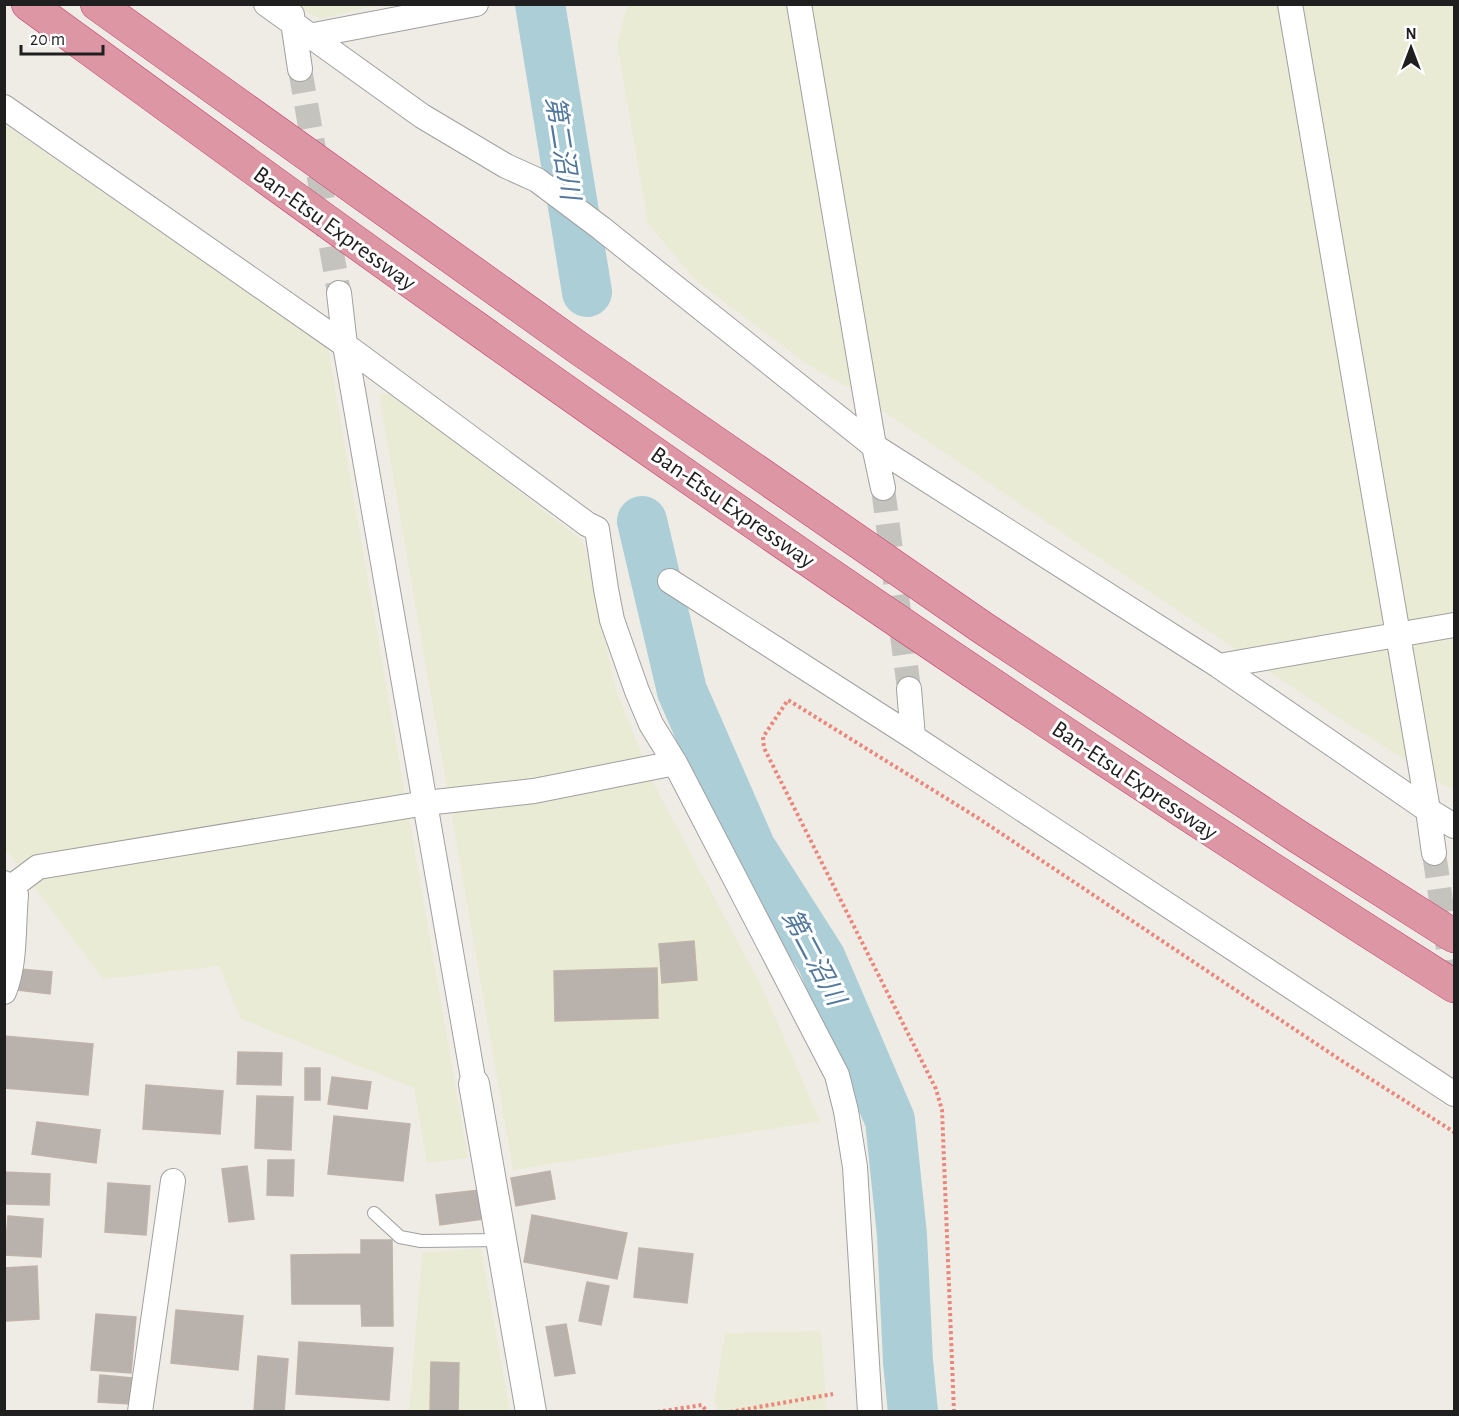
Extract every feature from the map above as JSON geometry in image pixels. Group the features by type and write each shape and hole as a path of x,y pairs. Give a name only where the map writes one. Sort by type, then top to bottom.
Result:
{"highway":[{"name":"Ban-Etsu Expressway","path":"28,4 399,273 949,656 1278,874 1455,986"},
{"name":"Ban-Etsu Expressway","path":"97,4 577,347 973,622 1288,830 1455,936"}],"street":[{"path":"266,4 298,21 422,116 506,166 537,180 601,228 874,447 1219,666 1428,810 1455,826"},
{"path":"298,21 476,4"},
{"path":"800,4 874,447 883,488"},
{"path":"1290,4 1434,853"},
{"path":"298,21 300,69"},
{"path":"4,107 345,345 587,524 597,529 612,620 637,692 651,724 675,763 837,1075 855,1167 870,1412"},
{"path":"339,293 345,345 531,1412"},
{"path":"670,581 913,737 1455,1094"},
{"path":"1219,666 1455,624"},
{"path":"909,689 913,737"},
{"path":"4,992 8,983 16,896 7,885 38,867 426,803 534,791 675,763"},
{"path":"140,1412 173,1181"}],"lane":[{"path":"374,1213 400,1237 421,1241 501,1240"}],"path":[{"path":"954,1412 942,1110 936,1089 764,748 763,737 788,700 978,818 1338,1059 1455,1132"},
{"path":"730,1412 834,1394"},
{"path":"657,1412 702,1405 707,1412"}],"green space":[{"path":"628,4 1454,5 1454,791 1331,713 849,388 807,364 694,279 648,223 617,44"},
{"path":"295,5 377,5 320,19"},
{"path":"4,124 328,348 468,1158 427,1163 414,1088 241,1019 219,966 103,979 5,848"},
{"path":"392,393 583,541 616,690 654,784 762,987 820,1121 513,1170 379,395"},
{"path":"481,1248 510,1411 409,1412 422,1253"},
{"path":"821,1331 827,1411 718,1411 714,1401 725,1333"}],"building":[{"path":"694,941 697,980 662,983 659,944"},
{"path":"657,968 658,1018 555,1021 554,971"},
{"path":"20,969 52,972 50,994 18,990"},
{"path":"4,1036 93,1044 88,1095 4,1088"},
{"path":"238,1052 282,1053 281,1085 237,1084"},
{"path":"305,1068 320,1068 320,1100 305,1100"},
{"path":"332,1077 371,1082 367,1109 328,1104"},
{"path":"146,1085 223,1091 220,1134 143,1129"},
{"path":"257,1096 293,1097 291,1150 255,1148"},
{"path":"334,1116 410,1124 403,1181 328,1174"},
{"path":"37,1122 100,1130 96,1163 32,1154"},
{"path":"268,1160 294,1160 293,1196 267,1195"},
{"path":"247,1166 254,1219 229,1222 222,1169"},
{"path":"550,1171 555,1199 516,1206 511,1178"},
{"path":"4,1172 50,1174 49,1205 4,1204"},
{"path":"108,1183 150,1186 146,1235 105,1232"},
{"path":"479,1190 483,1219 440,1225 436,1195"},
{"path":"532,1215 627,1233 617,1279 524,1262"},
{"path":"8,1216 43,1219 41,1257 5,1255"},
{"path":"361,1240 392,1240 393,1326 362,1326 361,1304 292,1304 291,1255 361,1254"},
{"path":"639,1248 693,1254 687,1303 634,1297"},
{"path":"37,1266 39,1319 6,1321 4,1268"},
{"path":"587,1282 609,1286 601,1325 579,1321"},
{"path":"176,1310 243,1316 238,1370 171,1363"},
{"path":"96,1314 136,1317 131,1373 91,1370"},
{"path":"566,1324 575,1373 555,1376 546,1327"},
{"path":"299,1342 393,1348 389,1400 296,1394"},
{"path":"258,1356 288,1359 284,1412 254,1412"},
{"path":"431,1362 459,1363 458,1412 430,1412"},
{"path":"100,1375 132,1378 130,1404 98,1402"}],"waterway":[{"name":"第二沼川","path":"540,4 587,292"},
{"name":"第二沼川","path":"642,521 682,691 751,849 821,959 890,1120 902,1235 908,1361 913,1412"}],"tunnel":[{"path":"300,69 339,293"},
{"path":"883,488 909,689"},
{"path":"1434,853 1454,990"}]}
